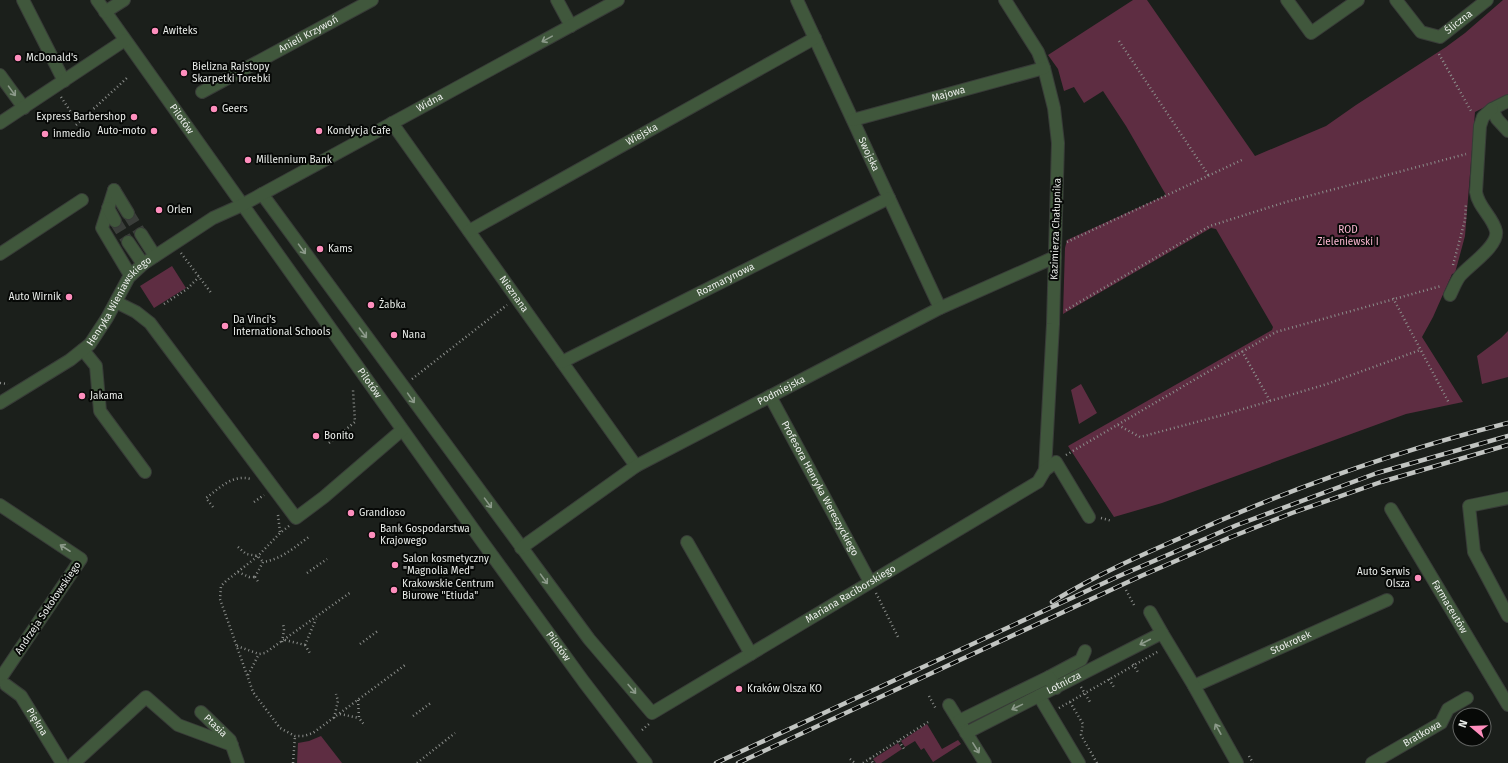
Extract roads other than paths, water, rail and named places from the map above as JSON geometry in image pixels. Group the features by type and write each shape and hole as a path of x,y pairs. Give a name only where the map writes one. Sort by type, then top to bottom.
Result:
{"street":[{"path":"23,0 64,81"},
{"name":"Pilotów","path":"97,0 402,430 580,676 646,763"},
{"path":"105,12 124,0"},
{"name":"Anieli Krzywoń","path":"202,92 372,0"},
{"path":"557,0 571,26"},
{"name":"Widna","path":"242,205 618,0"},
{"name":"Swojska","path":"797,0 940,308"},
{"name":"Kazimierza Chałupnika","path":"1005,0 1038,52 1044,68 1054,108 1058,143 1053,324 1045,470"},
{"path":"1287,0 1311,33 1358,0"},
{"name":"Śliczna","path":"1396,0 1421,32 1440,37 1487,0"},
{"name":"Wiejska","path":"469,231 815,38"},
{"path":"0,123 125,40"},
{"name":"Majowa","path":"853,120 1044,68"},
{"path":"0,74 24,108"},
{"path":"1450,295 1459,277 1492,245 1496,235 1495,228 1479,201 1476,192 1480,126 1483,117 1492,109 1508,101"},
{"path":"1492,109 1497,119 1508,131"},
{"name":"Nieznana","path":"392,123 636,466"},
{"path":"128,213 114,190 102,228 130,275"},
{"path":"262,194 521,548"},
{"name":"Rozmarynowa","path":"562,362 889,198"},
{"path":"0,254 82,200"},
{"name":"Henryka Wieniawskiego","path":"0,403 90,344 116,302 130,275 143,264 213,218 242,205"},
{"path":"108,208 115,221"},
{"path":"141,234 154,256"},
{"path":"128,242 143,264"},
{"name":"Podmiejska","path":"521,548 636,466 940,308 1055,257"},
{"path":"116,302 136,312 150,323 296,518 335,488 402,430"},
{"path":"83,350 96,366 100,411 146,472"},
{"name":"Profesora Henryka Wereszyckiego","path":"770,396 870,582"},
{"path":"1045,470 1056,462 1089,517"},
{"name":"Mariana Raciborskiego","path":"521,548 589,639 652,713 1038,482 1045,470"},
{"path":"1508,498 1470,506 1474,552 1508,616"},
{"name":"Andrzeja Sokołowskiego","path":"0,505 81,558 3,682"},
{"name":"Farmaceutów","path":"1392,509 1508,705"},
{"path":"687,542 751,654"},
{"name":"Stokrotek","path":"1194,686 1387,600"},
{"path":"1150,612 1237,763"},
{"name":"Lotnicza","path":"966,733 1162,633"},
{"path":"959,721 1081,660 1084,651"},
{"path":"1049,677 1056,688"},
{"name":"Piękna","path":"3,682 21,696 62,763"},
{"path":"1039,696 1079,763"},
{"path":"74,763 146,697 178,725 232,745"},
{"name":"Bratkowa","path":"1372,763 1441,723 1448,709 1467,698"},
{"path":"949,705 985,763"},
{"name":"Ptasia","path":"201,712 230,740 238,763"}],"tunnel":[{"path":"128,213 141,234"},
{"path":"115,221 128,242"}],"railway":[{"path":"1052,602 1100,575 1264,502 1344,472 1384,459 1508,423"},
{"path":"716,763 1119,576 1237,525 1377,473 1508,436"},
{"path":"738,763 1141,576 1231,537 1292,513 1381,482 1508,445"}],"place":[{"name":"Awiteks","path":"155,31"},
{"name":"McDonald's","path":"18,58"},
{"name":"Bielizna Rajstopy Skarpetki Torebki","path":"184,73"},
{"name":"Geers","path":"214,109"},
{"name":"Express Barbershop","path":"134,117"},
{"name":"Auto-moto","path":"154,131"},
{"name":"Kondycja Cafe","path":"319,131"},
{"name":"inmedio","path":"45,134"},
{"name":"Millennium Bank","path":"248,160"},
{"name":"Orlen","path":"159,210"},
{"name":"Kams","path":"320,249"},
{"name":"Auto Wirnik","path":"69,297"},
{"name":"Żabka","path":"371,305"},
{"name":"Da Vinci's International Schools","path":"225,326"},
{"name":"Nana","path":"394,335"},
{"name":"Jakama","path":"82,396"},
{"name":"Bonito","path":"316,436"},
{"name":"Grandioso","path":"351,513"},
{"name":"Bank Gospodarstwa Krajowego","path":"372,535"},
{"name":"Salon kosmetyczny \"Magnolia Med\"","path":"395,565"},
{"name":"Auto Serwis Olsza","path":"1418,578"},
{"name":"Krakowskie Centrum Biurowe \"Etiuda\"","path":"394,590"},
{"name":"Kraków Olsza KO","path":"739,689"}],"park label":[{"name":"ROD Zieleniewski I","path":"1348,236"}]}
